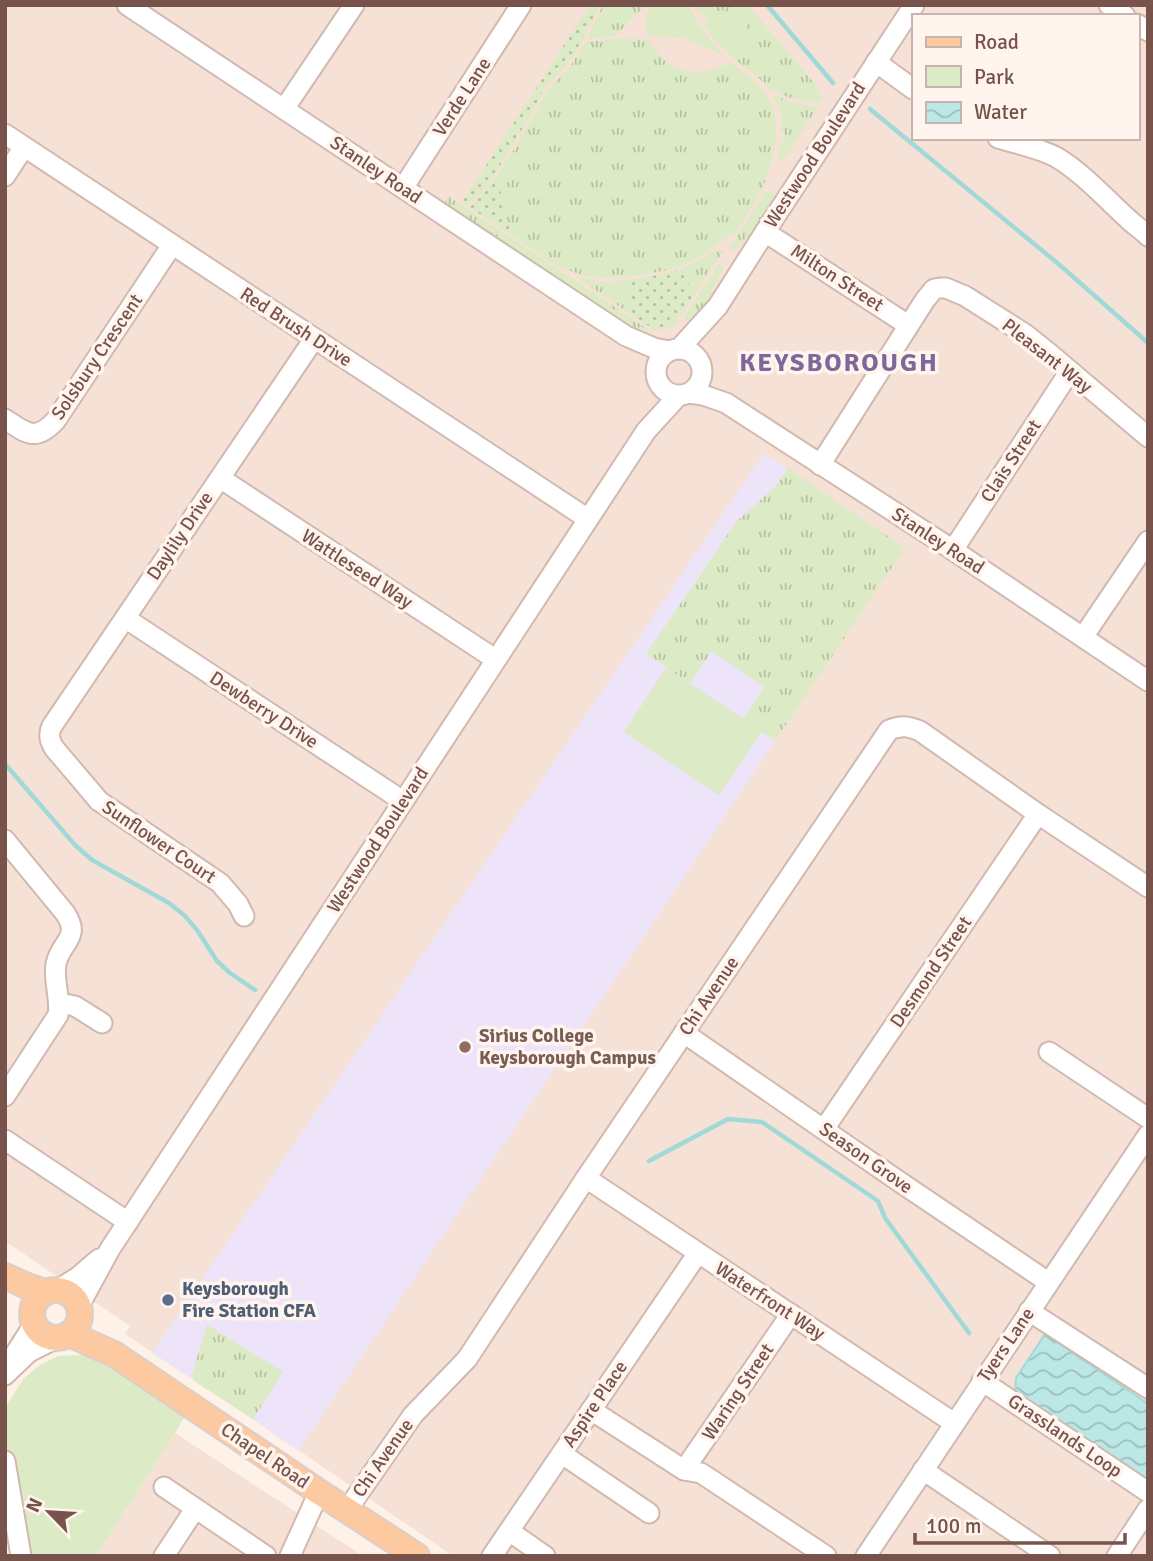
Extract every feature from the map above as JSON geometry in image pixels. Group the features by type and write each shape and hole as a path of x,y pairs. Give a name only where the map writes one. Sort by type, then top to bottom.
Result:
{"main road":[{"path":"5,1276 27,1286 71,1295 71,1323 43,1335 5,1287"},
{"path":"32,1320 35,1301 52,1291"},
{"name":"Chapel Road","path":"71,1323 417,1556"}],"street":[{"name":"Stanley Road","path":"127,5 626,336 654,348 674,350"},
{"path":"284,109 354,5"},
{"name":"Verde Lane","path":"403,188 521,5"},
{"name":"Westwood Boulevard","path":"702,368 706,334 718,306 910,7"},
{"path":"877,62 912,88"},
{"name":"Red Brush Drive","path":"5,134 588,519"},
{"path":"1004,140 1054,156 1129,220 1146,228"},
{"path":"5,176 24,147"},
{"name":"Milton Street","path":"765,232 908,325"},
{"name":"Solsbury Crescent","path":"5,419 29,433 42,432 49,428 172,245"},
{"name":"Pleasant Way","path":"908,325 934,289 946,288 965,296 1025,334 1148,437"},
{"name":"Westwood Boulevard","path":"674,350 718,306"},
{"path":"820,465 908,325"},
{"name":"Stanley Road","path":"626,336 658,379"},
{"name":"Daylily Drive","path":"49,734 314,339"},
{"path":"674,350 692,353 702,368 699,385 684,395 671,394 658,379 659,360 674,350"},
{"name":"Stanley Road","path":"702,368 726,403"},
{"name":"Clais Street","path":"953,550 1070,371"},
{"name":"Westwood Boulevard","path":"71,1323 110,1249 646,431 654,410 658,379"},
{"name":"Stanley Road","path":"684,395 703,396 726,403 953,550 1148,681"},
{"name":"Westwood Boulevard","path":"646,431 684,395"},
{"name":"Wattleseed Way","path":"220,478 495,659"},
{"path":"1083,637 1148,541"},
{"name":"Dewberry Drive","path":"125,618 403,801"},
{"name":"Chi Avenue","path":"347,1510 413,1415 467,1359 889,730 909,726 920,731 1148,887"},
{"name":"Sunflower Court","path":"49,734 54,748 99,801 219,883 239,904 244,916"},
{"name":"Desmond Street","path":"824,1129 1038,814"},
{"path":"5,840 71,921 72,934 60,953 55,968 58,1015 5,1096"},
{"path":"59,1003 75,1006 105,1023"},
{"name":"Season Grove","path":"684,1032 1048,1282"},
{"path":"1049,1052 1148,1118"},
{"name":"Tyers Lane","path":"866,1556 1148,1135"},
{"path":"5,1140 128,1222"},
{"name":"Waterfront Way","path":"586,1178 954,1423"},
{"name":"Westwood Boulevard","path":"52,1291 78,1277 110,1249"},
{"name":"Aspire Place","path":"492,1556 698,1253"},
{"path":"1029,1311 1148,1388"},
{"name":"Waring Street","path":"684,1471 791,1314"},
{"path":"5,1368 32,1320"},
{"path":"5,1375 29,1352 71,1323"},
{"name":"Grasslands Loop","path":"982,1381 1148,1492"},
{"path":"591,1410 684,1471 701,1473 826,1556"},
{"path":"562,1454 649,1513"},
{"path":"5,1461 10,1527 21,1556"},
{"path":"923,1470 1050,1556"},
{"path":"164,1487 266,1556"},
{"path":"290,1556 319,1492"},
{"path":"164,1556 195,1509"},
{"path":"1116,1556 1148,1509"},
{"path":"509,1531 545,1556"}],"shaded area":[{"path":"5,5 1148,5 1148,1556 453,1556 125,1334 130,1326 5,1241"},
{"name":"Sirius College Keysborough Campus","path":"764,453 905,548 298,1451 152,1353"},
{"path":"175,1433 363,1556 96,1556"}],"green space":[{"path":"590,5 599,5 570,61 544,90 487,186 467,206 462,202"},
{"path":"603,5 646,5 615,36 587,39"},
{"path":"649,5 687,5 703,31 723,55 687,39 647,35"},
{"path":"693,5 748,5 816,85 823,98 819,104 769,90 760,79 733,58 748,33 745,22 717,11 707,17 697,13"},
{"path":"722,10 737,16 747,28 746,41 733,58 712,36 703,21"},
{"path":"649,39 663,60 683,70 706,71 730,62 767,96 775,116 776,129 773,155 764,188 734,235 731,234 706,253 680,266 636,276 604,278 560,268 514,237 503,208 498,174 546,92 569,68 585,42"},
{"path":"773,95 794,103 818,107 783,161 778,158 785,136 781,130 781,113"},
{"path":"498,174 503,208 514,237 469,207"},
{"path":"767,190 776,196 776,199 762,221 734,251 729,248"},
{"path":"448,196 649,330 643,338 444,204"},
{"path":"715,250 723,251 692,299 685,268"},
{"path":"719,264 723,267 694,324 683,318"},
{"path":"685,268 692,299 673,327 655,330 633,316 626,280"},
{"path":"575,276 603,282 626,280 633,316"},
{"path":"788,468 905,548 775,741 743,719 764,687 712,651 690,683 646,654 736,522 775,487"},
{"path":"666,668 762,731 719,795 624,732"},
{"path":"207,1324 283,1372 253,1419 194,1381 192,1375"},
{"path":"86,1350 185,1416 96,1556 27,1556 10,1458 5,1447 5,1408 24,1378 40,1365 58,1356 81,1355"}],"water":[{"path":"1045,1334 1148,1404 1148,1484 1015,1394 1016,1378"}],"waterway":[{"path":"767,5 833,83"},
{"path":"870,109 1061,266 1148,343"},
{"path":"5,764 75,845 92,860 169,903 197,930 217,961 255,990"},
{"path":"649,1161 728,1119 762,1122 878,1201 885,1218 969,1333"}],"place":[{"name":"Sirius College Keysborough Campus","path":"465,1047"},
{"name":"Keysborough Fire Station CFA","path":"168,1300"}],"district":[{"name":"KEYSBOROUGH","path":"839,363"}]}
